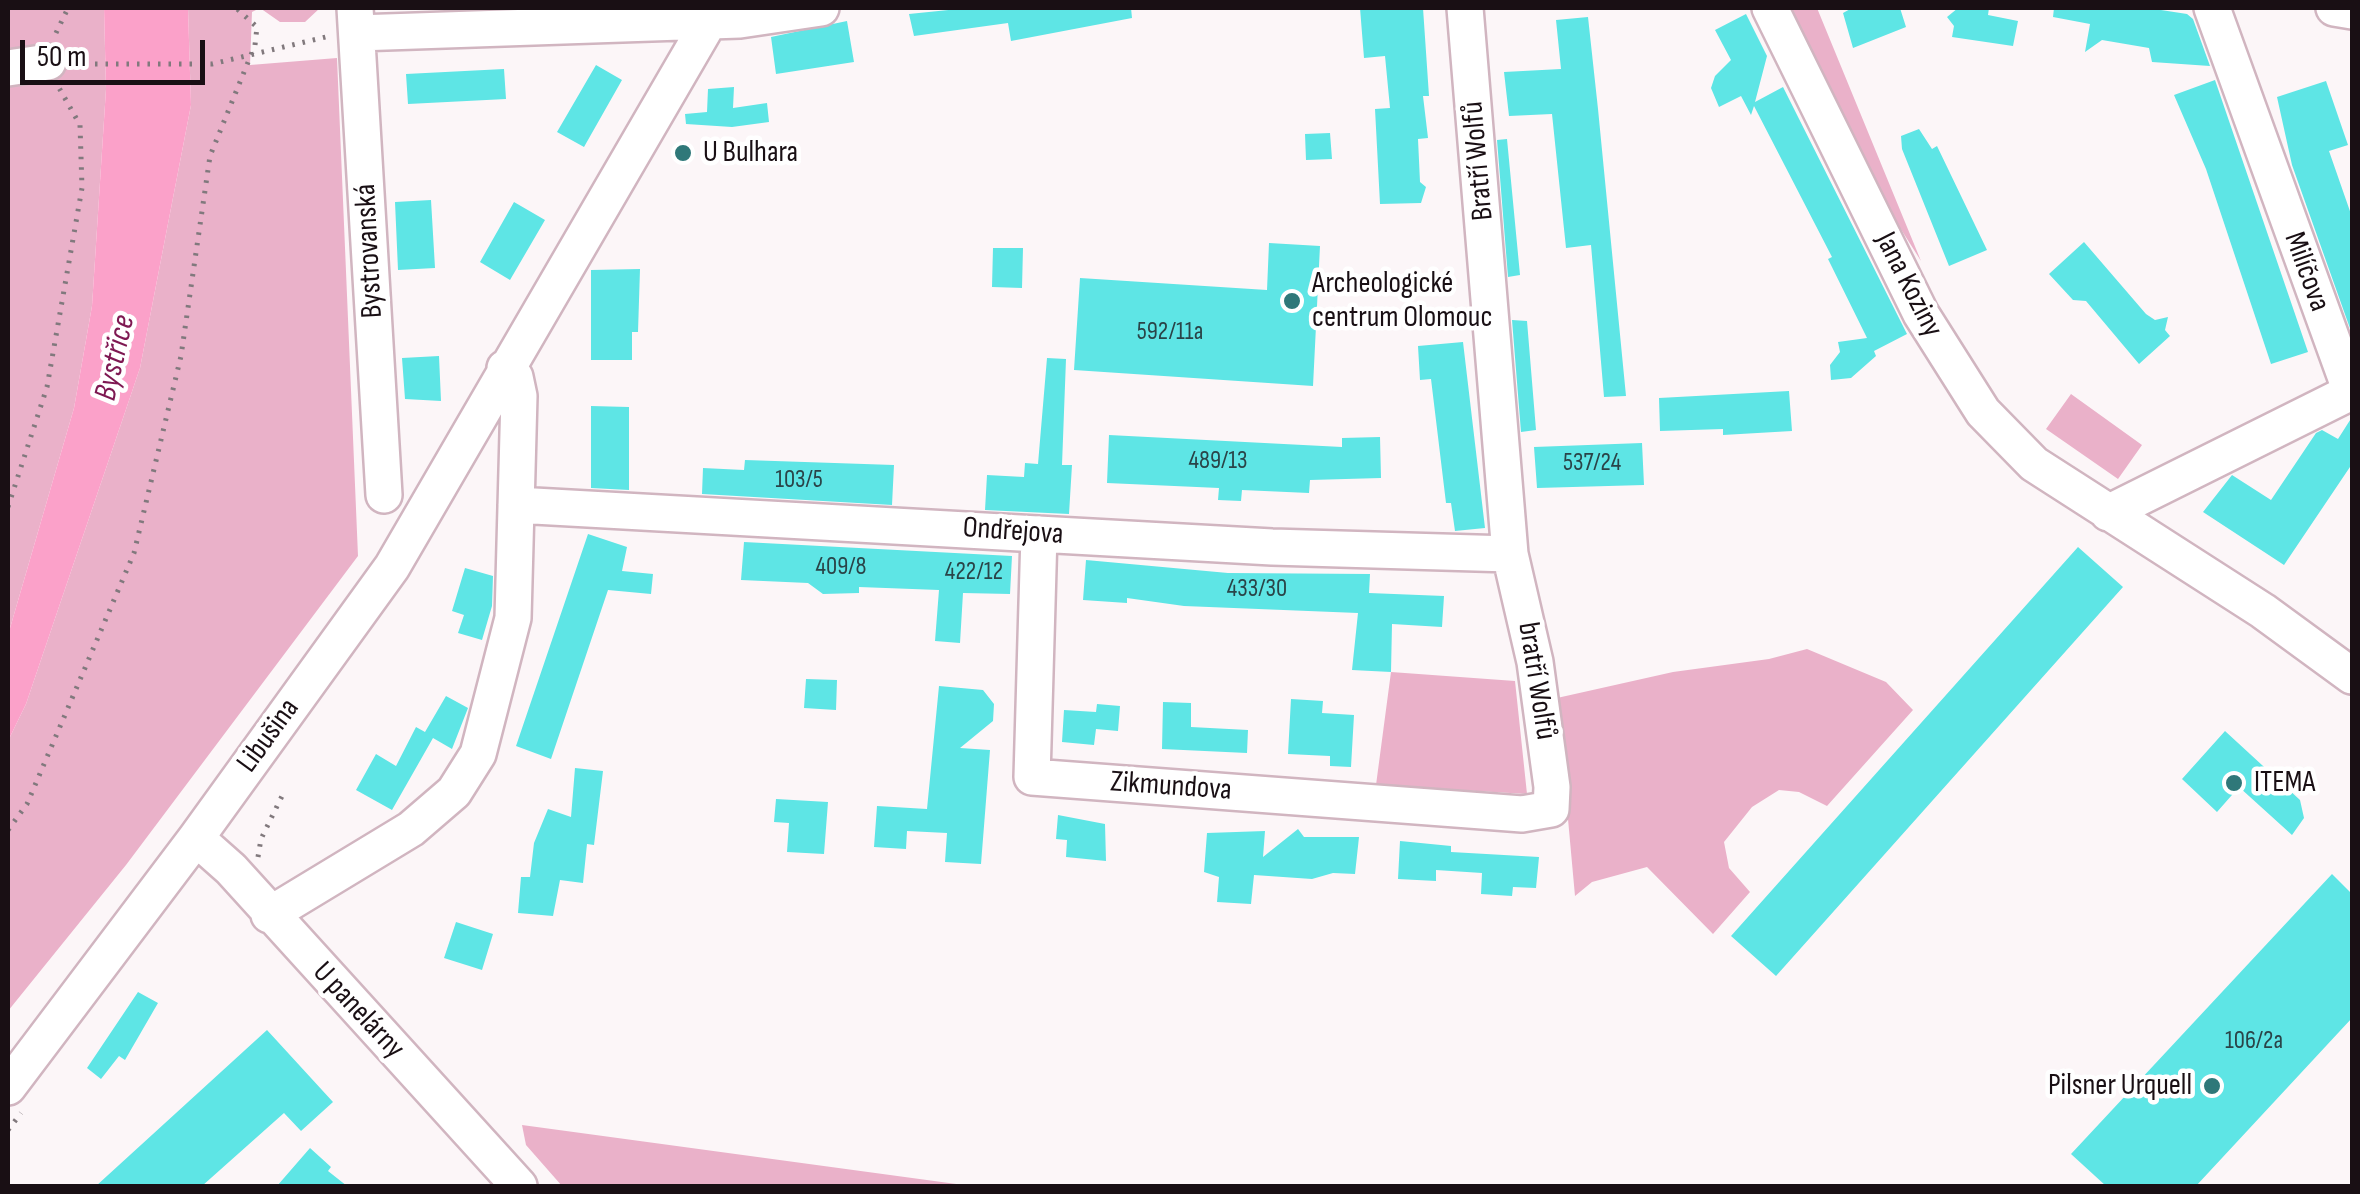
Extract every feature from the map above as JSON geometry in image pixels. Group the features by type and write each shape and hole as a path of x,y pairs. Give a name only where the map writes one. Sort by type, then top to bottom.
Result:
{"street":[{"path":"356,20 714,13 750,19 821,8"},
{"name":"Bratří Wolfů","path":"1465,8 1510,554"},
{"name":"Jana Koziny","path":"1770,8 1921,314 1966,386 2003,434 2034,464 2263,611 2352,676"},
{"name":"Milíčova","path":"2108,514 2351,392 2230,68 2212,8"},
{"path":"2334,8 2352,11"},
{"name":"Libušina","path":"8,1087 196,838 392,567 504,368 714,13"},
{"name":"Bystrovanská","path":"356,20 384,495"},
{"path":"8,68 48,62"},
{"path":"269,915 411,829 454,792 471,768 486,733 513,618 518,386 504,368"},
{"name":"Ondřejova","path":"516,504 1462,556 1510,554"},
{"name":"Zikmundova","path":"1039,534 1032,777 1522,814 1551,808"},
{"name":"bratří Wolfů","path":"1510,554 1535,662 1554,796 1551,808"},
{"name":"U panelárny","path":"196,838 231,869 519,1186"}],"path":[{"path":"8,830 27,804 134,552 181,356 210,156 252,56 257,28 236,8"},
{"path":"88,64 212,64 316,38"},
{"path":"8,507 47,387 82,188 80,125 48,62"},
{"path":"261,868 261,839 282,796"}],"shaded area":[{"path":"8,8 104,8 106,89 92,306 74,408 8,635"},
{"path":"188,8 260,8 252,12 250,65 337,58 358,556 126,865 8,1011 8,741 26,704 140,368 191,105"},
{"path":"260,8 320,8 305,22 280,22"},
{"path":"1783,8 1817,8 1921,261 1866,174"},
{"path":"2071,394 2142,445 2118,479 2046,429"},
{"path":"1807,649 1886,682 1913,710 1827,806 1799,792 1779,790 1752,807 1724,842 1729,868 1750,892 1713,934 1647,867 1592,882 1575,896 1557,698 1673,672 1769,659"},
{"path":"1391,672 1515,681 1527,794 1376,785"},
{"path":"522,1125 971,1186 562,1186 526,1145"}],"water":[{"name":"Bystřice","path":"104,8 188,8 191,105 140,368 26,704 8,741 8,635 74,408 92,306 106,89"}],"building":[{"path":"968,8 1131,8 1132,18 1011,41 1008,23 914,36 909,14"},
{"path":"1360,8 1423,8 1429,96 1423,96 1428,138 1418,139 1420,182 1426,187 1421,203 1380,204 1375,109 1390,108 1385,56 1364,58"},
{"path":"1852,8 1900,8 1906,27 1853,48 1843,13"},
{"path":"1958,8 1989,8 1988,15 2018,21 2013,46 1952,37 1954,26 1947,17"},
{"path":"2054,8 2148,8 2187,14 2193,19 2210,66 2152,62 2149,48 2102,40 2085,52 2090,24 2053,17"},
{"path":"1746,14 1767,56 1755,102 1783,87 1907,334 1874,351 1876,356 1851,378 1831,380 1830,365 1840,352 1838,342 1867,338 1828,259 1832,257 1754,106 1751,115 1741,96 1719,107 1711,88 1715,76 1731,60 1715,30"},
{"path":"1588,17 1626,396 1604,397 1591,245 1566,248 1552,114 1509,116 1504,72 1561,69 1556,20"},
{"path":"847,21 854,62 776,74 771,37"},
{"path":"596,65 622,80 584,147 557,132"},
{"path":"504,69 506,99 408,104 406,74"},
{"path":"2215,80 2308,352 2271,364 2206,169 2174,95"},
{"path":"2326,81 2348,145 2329,151 2352,217 2352,334 2292,165 2277,97"},
{"path":"734,87 733,108 767,103 769,122 732,127 686,124 685,114 707,112 708,89"},
{"path":"1919,129 1932,149 1937,146 1987,250 1949,266 1902,149 1901,136"},
{"path":"1330,133 1332,159 1306,160 1305,134"},
{"path":"1507,139 1520,275 1508,277 1497,140"},
{"path":"431,200 435,268 398,270 395,202"},
{"path":"514,202 545,220 510,280 480,262"},
{"path":"2084,242 2146,314 2155,320 2168,317 2165,330 2170,336 2139,364 2086,301 2073,300 2049,274"},
{"path":"1269,243 1320,246 1313,386 1074,370 1080,278 1267,290"},
{"path":"993,248 1023,248 1022,288 992,287"},
{"path":"640,269 638,332 632,332 632,360 591,360 591,270"},
{"path":"1512,320 1527,321 1536,430 1521,432"},
{"path":"1463,342 1485,528 1455,531 1451,503 1446,503 1431,379 1420,380 1418,346"},
{"path":"439,356 441,401 405,399 402,358"},
{"path":"1047,358 1066,359 1062,465 1072,465 1069,514 985,510 987,475 1024,477 1025,463 1038,464"},
{"path":"1789,391 1792,431 1723,435 1723,429 1660,431 1659,398"},
{"path":"591,406 629,407 629,490 591,488"},
{"path":"2352,417 2352,464 2284,565 2203,512 2232,475 2271,500 2316,433 2322,430 2338,439"},
{"path":"1109,435 1342,447 1342,438 1380,437 1381,478 1310,480 1309,493 1242,490 1241,501 1218,500 1219,488 1107,483"},
{"path":"1642,443 1644,485 1537,488 1534,447"},
{"path":"745,460 894,465 892,505 702,494 703,468 744,470"},
{"path":"588,534 627,547 622,571 653,574 651,594 608,590 551,759 516,746"},
{"path":"744,542 1012,556 1010,594 963,593 960,643 935,641 939,590 859,587 859,593 823,594 808,583 741,580"},
{"path":"2078,547 2123,587 1776,976 1731,936"},
{"path":"1086,560 1228,573 1370,574 1369,593 1444,596 1442,627 1392,624 1391,672 1352,670 1358,613 1184,606 1127,598 1127,603 1083,600"},
{"path":"465,568 493,576 492,606 482,640 458,633 464,615 452,611"},
{"path":"806,679 837,680 836,710 804,708"},
{"path":"939,686 983,690 994,704 993,721 960,748 990,750 981,864 945,862 947,833 907,831 906,849 874,847 877,806 927,809"},
{"path":"446,696 468,708 452,749 433,738 392,810 356,790 376,754 396,766 416,727 425,732"},
{"path":"1291,699 1323,701 1322,713 1354,715 1351,767 1330,766 1330,756 1288,754"},
{"path":"1163,702 1191,703 1191,727 1248,730 1247,753 1162,749"},
{"path":"1097,704 1120,706 1118,731 1096,729 1094,745 1062,742 1064,710 1096,712"},
{"name":"ITEMA","path":"2225,731 2300,800 2304,818 2292,835 2239,787 2217,812 2182,779"},
{"path":"575,768 603,771 594,845 587,844 583,883 560,880 553,916 518,913 521,877 530,877 534,843 548,809 571,817"},
{"path":"776,799 828,802 824,854 787,852 789,823 774,822"},
{"path":"1058,815 1105,824 1106,861 1066,857 1067,840 1056,839"},
{"path":"1298,829 1304,837 1359,837 1355,874 1333,873 1312,879 1254,875 1251,904 1217,902 1219,877 1204,872 1207,833 1265,831 1263,857"},
{"path":"1400,841 1451,846 1451,852 1539,857 1536,888 1513,887 1512,896 1481,894 1482,873 1436,870 1436,881 1398,879"},
{"name":"Pilsner Urquell","path":"2332,874 2352,894 2352,1018 2196,1186 2106,1186 2071,1154"},
{"path":"456,922 493,934 482,970 444,958"},
{"path":"138,992 158,1003 125,1060 119,1056 101,1079 87,1068"},
{"path":"267,1030 333,1102 301,1131 284,1113 202,1186 96,1186"},
{"path":"310,1148 331,1167 328,1171 347,1186 277,1186"}],"place":[{"name":"U Bulhara","path":"683,153"},
{"name":"Archeologické centrum Olomouc","path":"1292,301"},
{"name":"ITEMA","path":"2234,783"},
{"name":"Pilsner Urquell","path":"2212,1086"}]}
